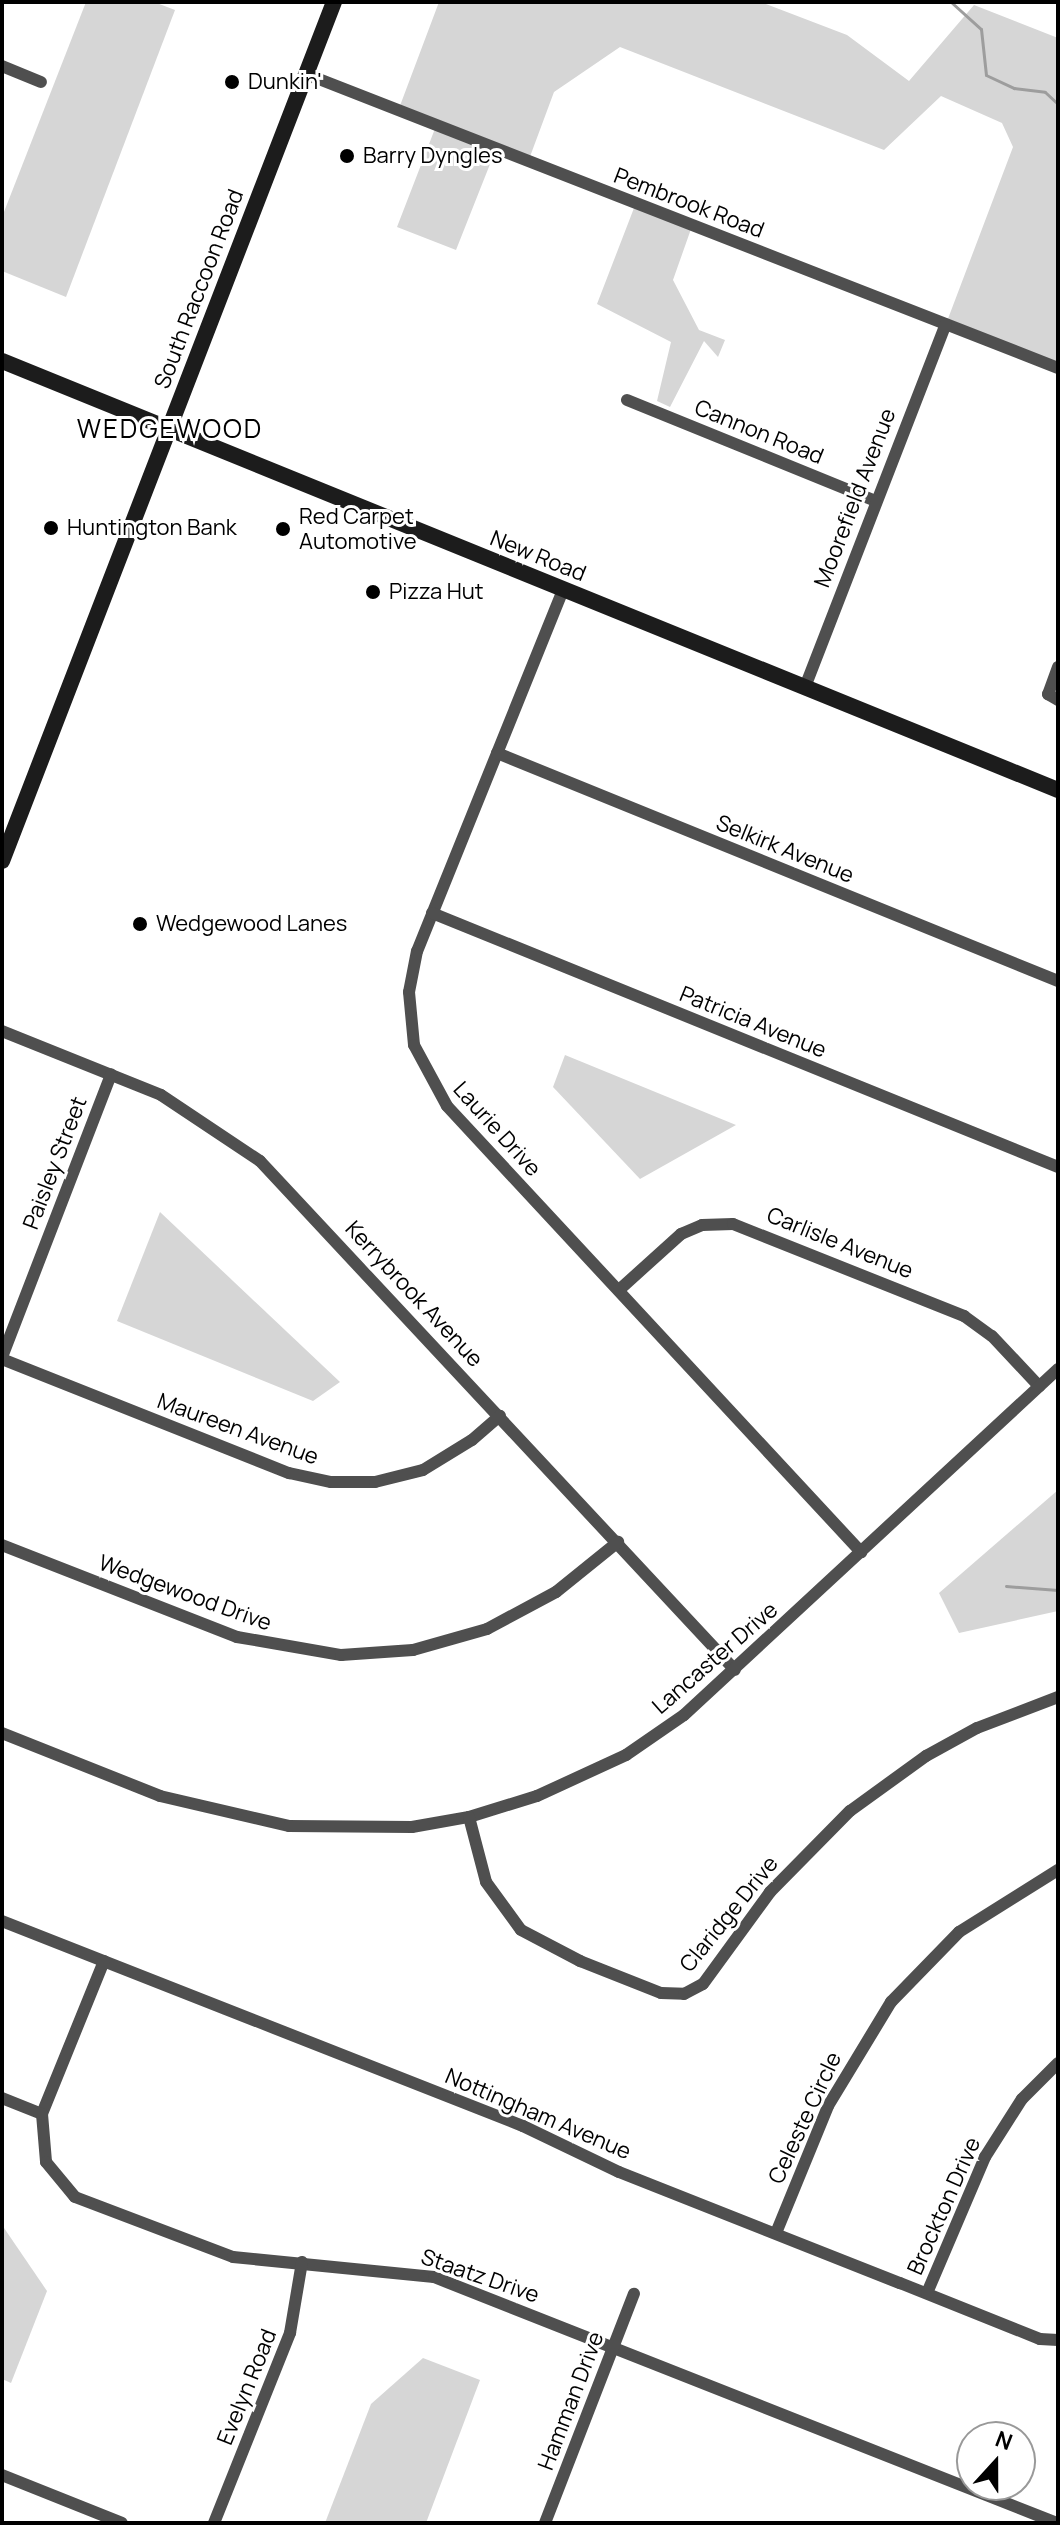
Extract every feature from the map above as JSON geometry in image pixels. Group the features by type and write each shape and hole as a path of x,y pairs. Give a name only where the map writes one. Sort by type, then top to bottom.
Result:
{"street":[{"name":"South Raccoon Road","path":"2,861 334,2"},
{"path":"2,66 41,82"},
{"name":"Pembrook Road","path":"306,74 1058,368"},
{"name":"Moorefield Avenue","path":"805,687 946,324"},
{"name":"New Road","path":"2,361 1058,790"},
{"name":"Cannon Road","path":"627,400 876,501"},
{"name":"Laurie Drive","path":"563,590 432,913 409,992 411,1032 426,1076 447,1106 861,1552"},
{"path":"1058,667 1048,694 1058,700"},
{"name":"Selkirk Avenue","path":"497,753 1058,981"},
{"name":"Patricia Avenue","path":"432,913 1058,1167"},
{"name":"Kerrybrook Avenue","path":"2,1031 111,1074 195,1113 260,1161 735,1670"},
{"name":"Paisley Street","path":"2,1358 111,1074"},
{"name":"Carlisle Avenue","path":"619,1290 681,1234 702,1225 733,1224 964,1316 992,1336 1039,1386"},
{"name":"Maureen Avenue","path":"2,1358 289,1473 331,1482 375,1482 423,1470 472,1440 500,1416"},
{"name":"Lancaster Drive","path":"2,1733 160,1796 256,1822 357,1830 469,1817 557,1789 626,1755 684,1715 1058,1369"},
{"name":"Wedgewood Drive","path":"2,1545 237,1637 341,1655 413,1650 487,1629 556,1592 618,1542"},
{"name":"Claridge Drive","path":"469,1817 486,1882 521,1930 580,1961 661,1993 684,1994 703,1984 770,1892 850,1811 926,1756 977,1728 1058,1697"},
{"name":"Celeste Circle","path":"776,2233 833,2094 891,2002 959,1932 1058,1870"},
{"name":"Nottingham Avenue","path":"2,1921 523,2126 599,2163 1040,2339 1058,2340"},
{"name":"Staatz Drive","path":"104,1961 42,2114 46,2162 75,2197 210,2251 434,2277 1057,2523"},
{"name":"Brockton Drive","path":"927,2293 985,2157 1022,2099 1058,2063"},
{"path":"2,2098 42,2114"},
{"name":"Evelyn Road","path":"214,2523 290,2333 302,2262"},
{"name":"Hamman Drive","path":"545,2523 634,2294"},
{"path":"2,2475 122,2523"}],"shaded area":[{"path":"86,2 154,2 175,10 66,297 2,271 2,217"},
{"path":"439,2 761,2 847,35 909,81 974,5 1058,38 1058,354 1054,366 946,324 1013,147 1002,123 941,96 884,150 620,47 554,92 528,162 496,149 456,250 397,227 436,126 398,111"},
{"path":"634,208 691,229 673,280 699,330 725,340 718,357 704,341 670,407 657,401 671,342 597,304"},
{"path":"565,1055 736,1125 640,1179 553,1087"},
{"path":"160,1212 340,1382 313,1401 117,1321"},
{"path":"1058,1490 1058,1611 959,1633 939,1593"},
{"path":"2,2225 47,2291 11,2383 2,2379"},
{"path":"423,2358 480,2380 426,2523 325,2523 371,2404"}],"waterway":[{"path":"951,2 981,29 986,75 1014,88 1045,92 1058,104"},
{"path":"1058,119 1058,144"},
{"path":"1006,1586 1058,1590"}],"place":[{"name":"Dunkin'","path":"232,82"},
{"name":"Barry Dyngles","path":"347,156"},
{"name":"Huntington Bank","path":"51,528"},
{"name":"Red Carpet Automotive","path":"283,529"},
{"name":"Pizza Hut","path":"373,592"},
{"name":"Wedgewood Lanes","path":"140,924"}],"district":[{"name":"WEDGEWOOD","path":"170,429"}]}
